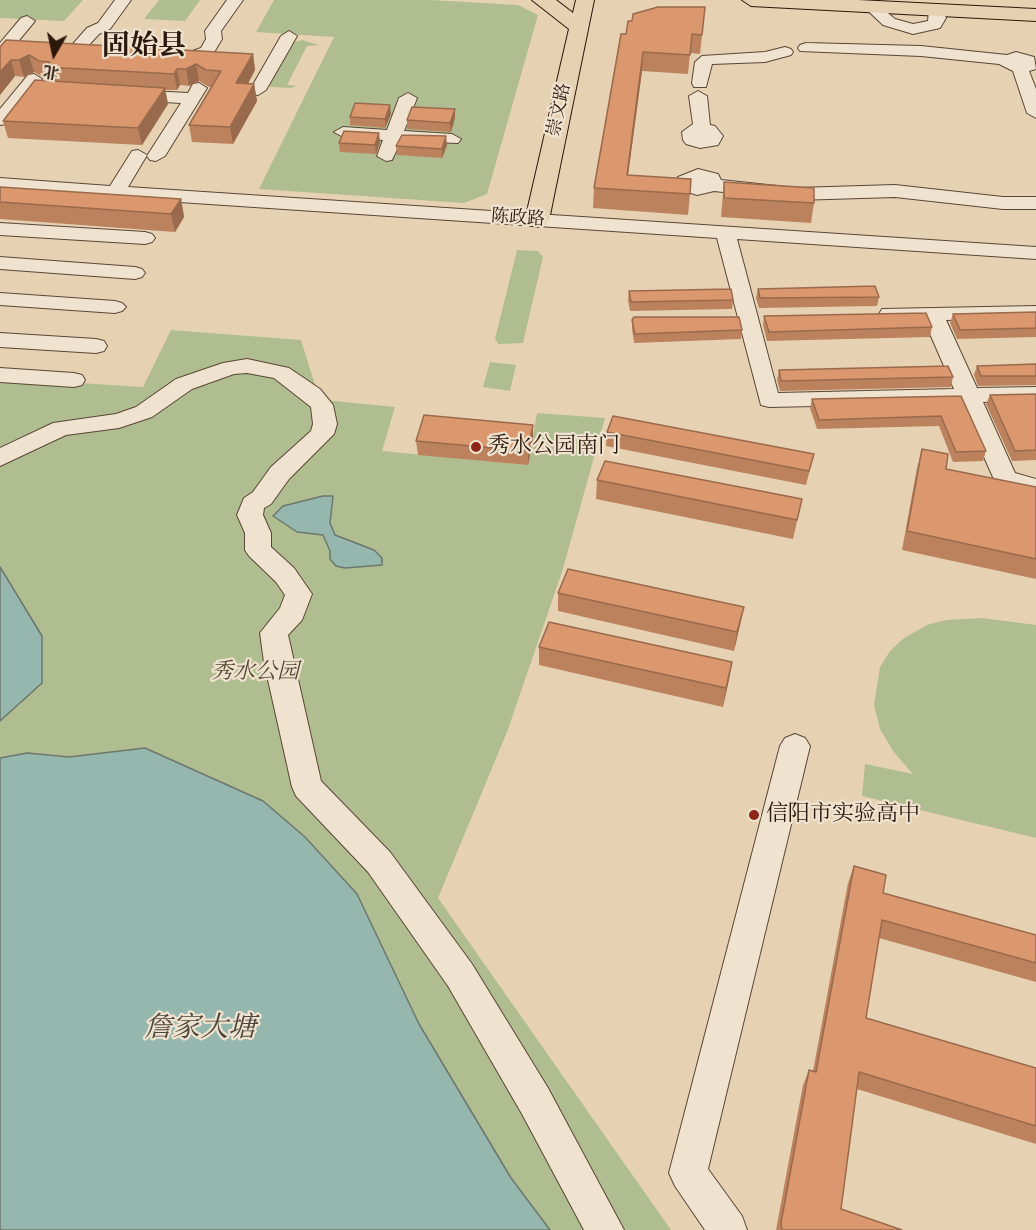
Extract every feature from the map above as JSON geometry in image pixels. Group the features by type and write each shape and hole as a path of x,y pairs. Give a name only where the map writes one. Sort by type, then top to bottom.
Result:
{"main road":[{"path":"541,0 554,6 578,27"},
{"name":"崇文路","path":"537,220 585,0"},
{"path":"751,0 1036,15"}],"street":[{"path":"123,0 104,26 93,31 80,45 83,50 94,54 125,56"},
{"path":"148,57 185,58 202,54 214,39 213,32 235,0"},
{"path":"871,6 889,22 913,29 934,25 938,18 937,10"},
{"path":"0,53 27,21"},
{"path":"913,29 921,51"},
{"path":"258,90 289,36"},
{"path":"1036,113 1013,64 921,51 806,48 807,51 800,55 785,52 765,57 708,59 703,62 699,90 706,180 796,194 916,191 1003,203 1036,203"},
{"path":"0,120 30,84 50,90"},
{"path":"109,93 196,93 115,192"},
{"path":"386,156 408,98"},
{"path":"343,132 452,138"},
{"name":"陈政路","path":"0,184 1036,253"},
{"path":"0,252 8,229 145,238"},
{"path":"726,233 769,400 1036,394"},
{"path":"0,263 135,273"},
{"path":"0,299 115,308"},
{"path":"874,315 1036,312"},
{"path":"932,314 1005,478 1036,487"},
{"path":"724,318 771,317"},
{"path":"0,340 96,346"},
{"path":"0,458 61,428 119,421 144,412 184,384 231,368 247,366 281,373 312,394 322,405 325,424 322,434 280,473 262,498 253,504 250,514 258,533 258,550 285,575 299,594 292,614 274,633 278,662 307,787 379,862 460,975 535,1101 605,1230"},
{"path":"0,375 74,380"},
{"path":"728,1230 688,1173 795,746"}],"green space":[{"path":"0,0 83,0 64,21 0,18"},
{"path":"159,0 200,0 185,21 144,19"},
{"path":"274,0 430,0 518,5 538,15 487,194 464,203 259,189 334,37 256,32"},
{"path":"302,40 319,45 307,46 287,85 298,86 290,88 268,85 291,43"},
{"path":"517,250 538,251 543,257 523,343 498,344 495,339"},
{"name":"秀水公园","path":"171,330 301,340 315,385 324,400 395,407 382,451 528,465 537,413 605,418 562,572 507,732 438,898 671,1230 0,1230 0,378 143,387"},
{"path":"490,362 516,365 510,391 483,387"},
{"path":"982,618 1036,625 1036,838 862,796 865,764 913,774 893,751 880,729 874,705 880,667 890,651 904,638 927,625 946,620"}],"water":[{"path":"323,496 333,496 330,523 335,535 374,550 382,558 382,565 345,568 336,566 330,559 330,551 323,535 297,532 273,516 283,506"},
{"path":"0,567 42,636 42,683 0,721"},
{"name":"詹家大塘","path":"145,748 263,801 305,837 357,894 419,1024 511,1178 550,1230 0,1230 0,758 27,753 69,757"}],"building":[{"path":"658,7 705,7 702,35 692,34 690,55 643,52 627,175 691,179 690,194 594,188 621,34 626,34 628,21 632,21 633,14"},
{"path":"6,40 253,54 236,83 254,84 230,127 189,125 221,71 206,70 196,64 186,69 177,69 174,74 46,67 50,62 39,61 29,55 19,60 11,60 0,72 0,47"},
{"path":"35,80 165,88 138,128 3,121"},
{"path":"355,103 390,105 385,119 350,117"},
{"path":"412,107 455,109 450,123 407,120"},
{"path":"344,131 379,133 375,145 339,143"},
{"path":"402,135 446,136 442,149 396,146"},
{"path":"724,182 814,188 814,203 724,198"},
{"path":"0,187 181,199 171,214 0,202"},
{"path":"875,286 879,297 760,298 758,289"},
{"path":"731,289 733,300 631,302 629,291"},
{"path":"1036,312 1036,328 960,330 953,314"},
{"path":"926,313 932,327 769,332 764,316"},
{"path":"634,317 739,317 742,330 635,334 632,320"},
{"path":"1036,364 1036,376 981,376 977,366"},
{"path":"948,366 953,377 781,381 779,370"},
{"path":"1036,394 1036,450 1015,451 990,395"},
{"path":"961,396 986,451 956,452 941,416 819,420 812,399"},
{"path":"424,415 533,425 528,451 416,441"},
{"path":"613,416 814,454 809,471 607,432"},
{"path":"922,449 948,454 946,469 1036,487 1036,559 907,531"},
{"path":"605,461 802,499 797,520 597,480"},
{"path":"568,569 744,607 737,632 558,593"},
{"path":"549,622 732,662 726,688 539,647"},
{"path":"854,866 886,875 883,893 1036,935 1036,963 882,920 866,1018 1036,1068 1036,1126 859,1072 841,1209 902,1230 782,1230 781,1223 809,1070 816,1072"}],"place":[{"name":"秀水公园南门","path":"476,447"},
{"name":"信阳市实验高中","path":"754,815"}],"district":[{"name":"固始县","path":"144,48"}]}
